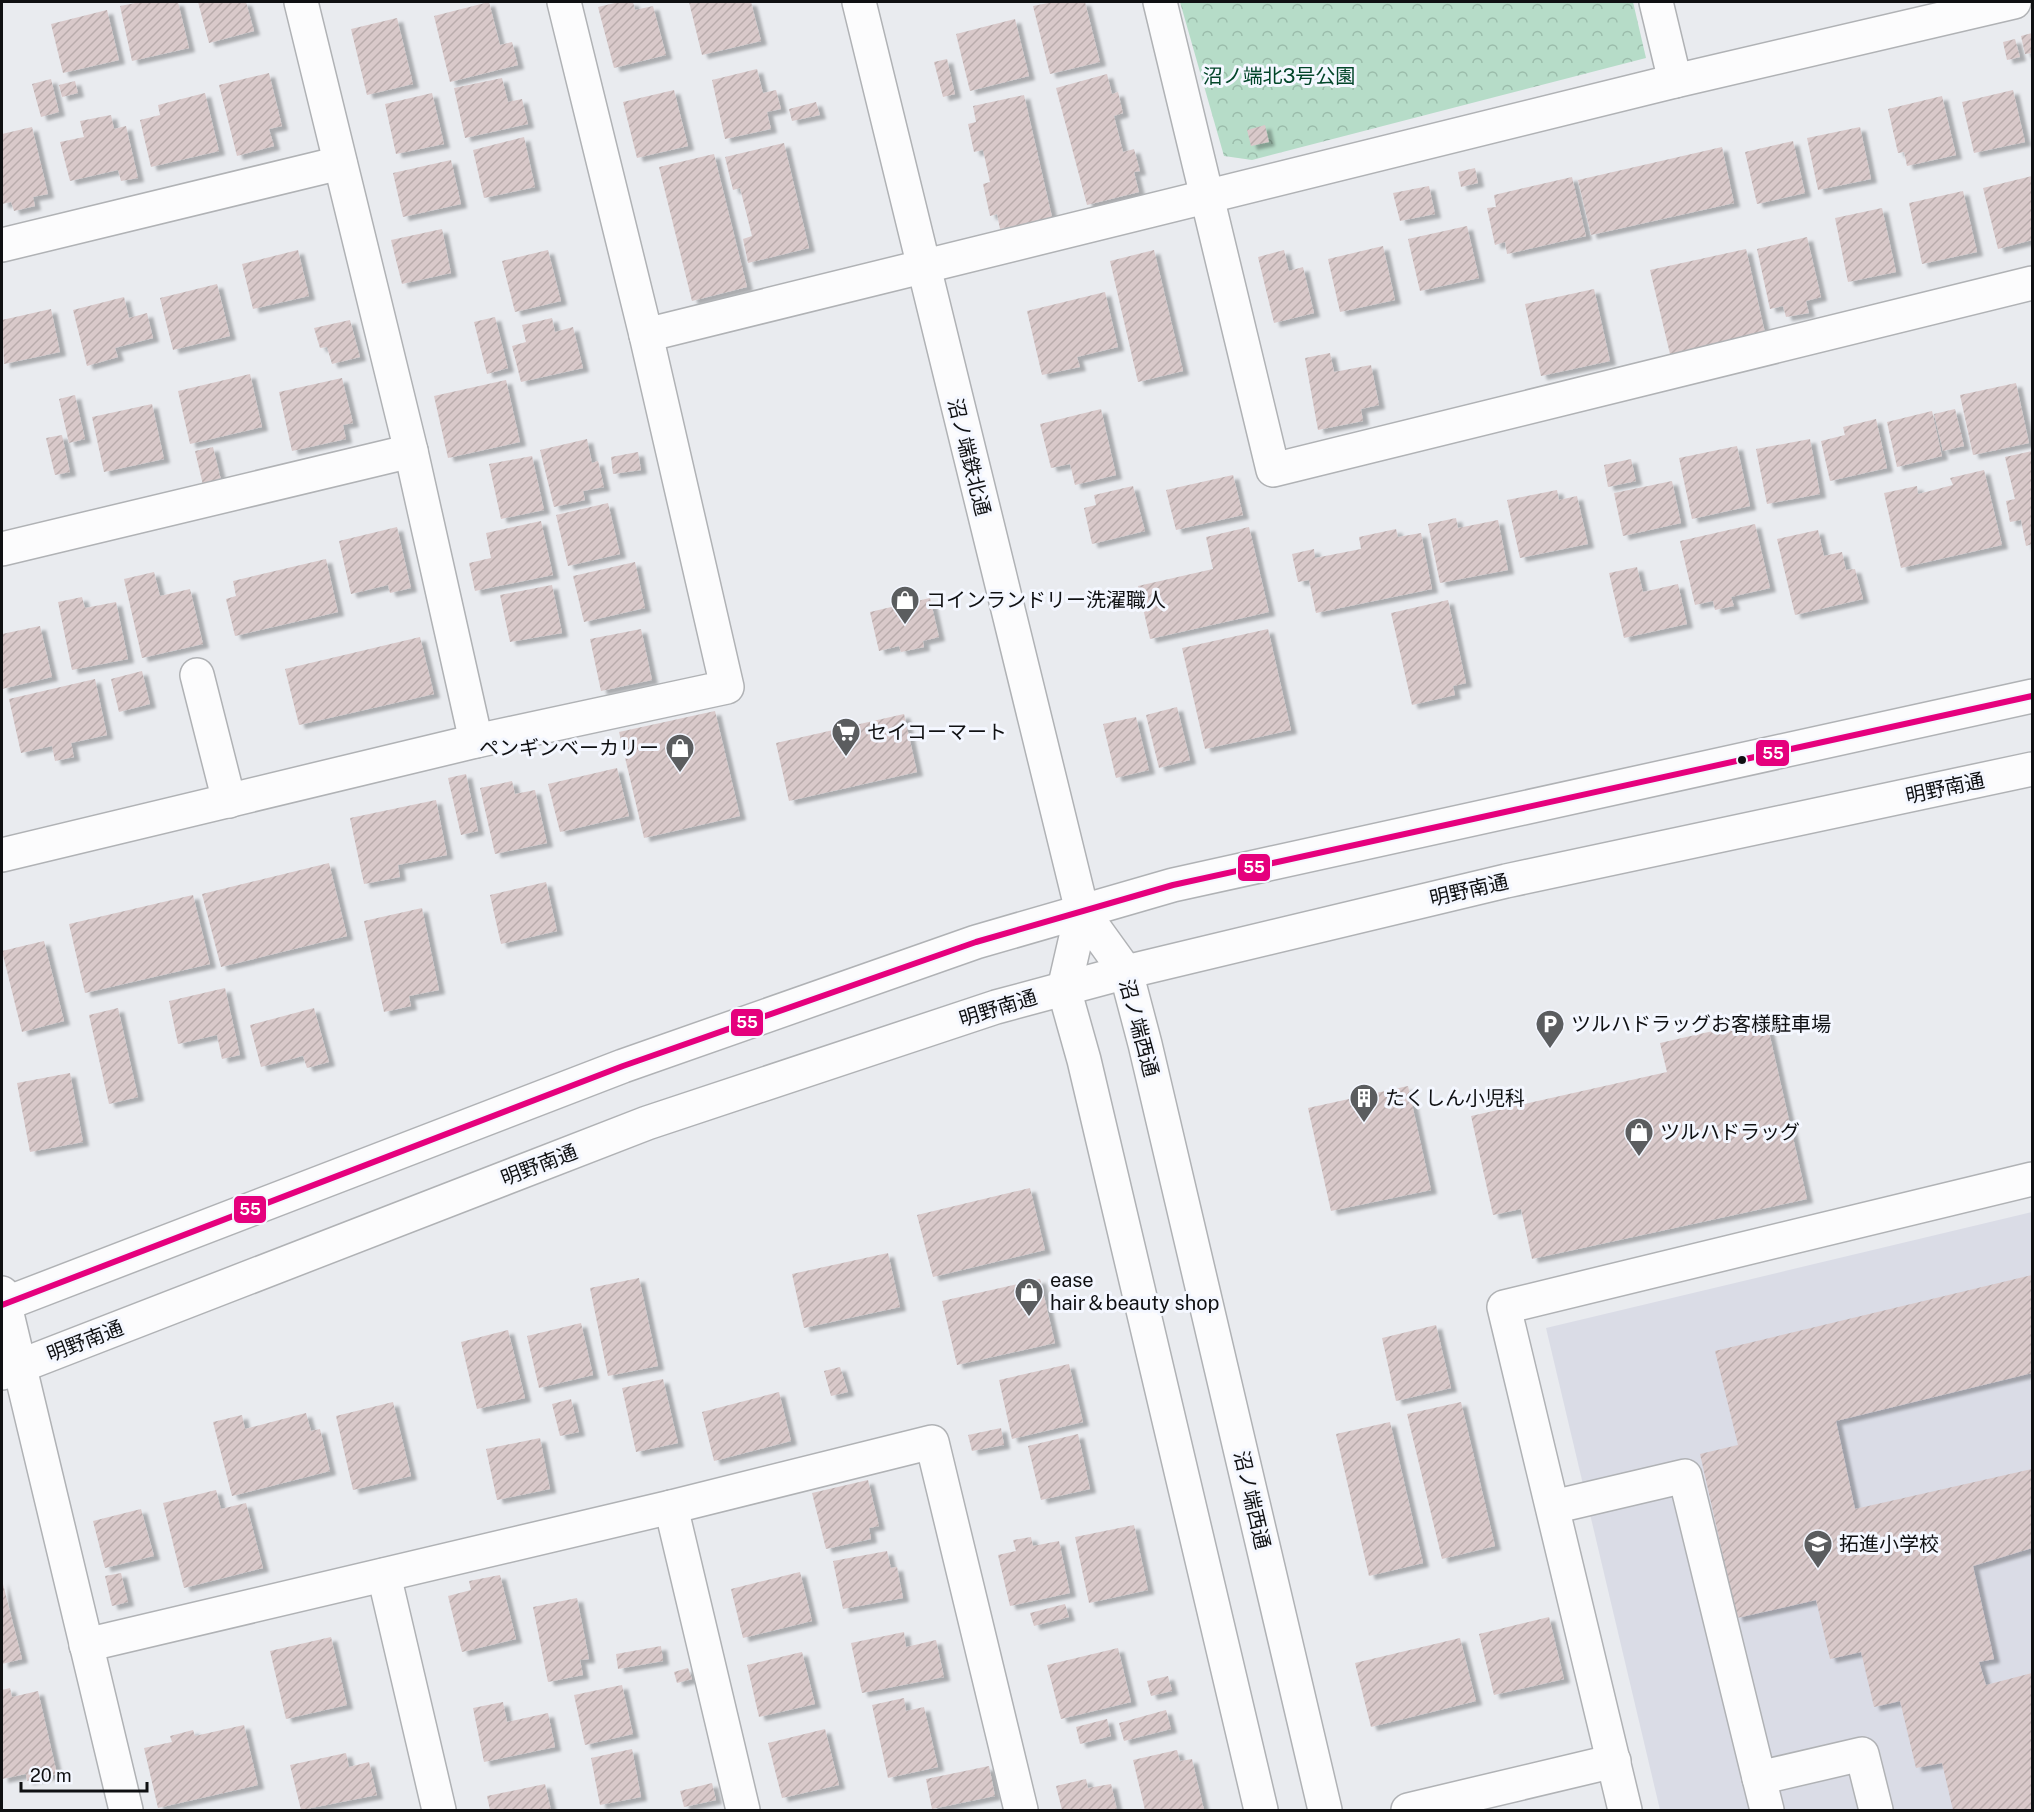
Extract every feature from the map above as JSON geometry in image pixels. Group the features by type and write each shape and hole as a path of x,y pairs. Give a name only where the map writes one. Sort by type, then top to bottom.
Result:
{"street":[{"path":"301,2 411,451 476,741"},
{"path":"2,855 476,741 727,687 646,335 564,2"},
{"name":"沼ノ端鉄北通","path":"859,2 1082,911"},
{"path":"1160,2 1273,470 2032,283"},
{"path":"1656,2 1676,81"},
{"path":"646,335 1676,81 2014,2"},
{"path":"2,245 340,163"},
{"path":"2,549 411,451"},
{"path":"197,675 229,801"},
{"path":"126,1810 86,1645 10,1369 2,1301 623,1066 949,950 1185,882 2032,696"},
{"name":"明野南通","path":"10,1369 647,1123 996,1007 1126,972 1506,881 2032,770"},
{"path":"1082,911 1064,989 1084,1060 1194,1517 1261,1810"},
{"name":"沼ノ端西通","path":"1082,911 1126,972 1325,1810"},
{"path":"1625,1810 1504,1307 2032,1179"},
{"path":"86,1645 671,1507 932,1442 1021,1810"},
{"path":"1553,1507 1685,1476 1767,1810"},
{"path":"671,1507 743,1810"},
{"path":"384,1575 439,1810"},
{"path":"1759,1778 1862,1754 1876,1810"},
{"path":"1408,1810 1614,1761"}],"shaded area":[{"name":"拓進小学校","path":"2032,1212 2032,1810 1660,1810 1546,1328"}],"green space":[{"name":"沼ノ端北3号公園","path":"1180,2 1633,2 1646,58 1252,160 1224,156"}],"building":[{"path":"141,2 178,2 189,48 132,61 120,6"},
{"path":"198,2 246,2 254,31 209,43"},
{"path":"489,2 500,45 512,42 518,65 450,82 434,16"},
{"path":"619,2 633,2 635,10 653,6 666,55 614,68 598,7"},
{"path":"689,2 751,2 761,41 702,55"},
{"path":"1053,2 1085,2 1100,62 1050,74 1033,6"},
{"path":"107,10 119,60 63,73 51,24"},
{"path":"397,18 413,84 367,95 351,29"},
{"path":"1015,19 1029,76 970,91 956,34"},
{"path":"2032,33 2032,53 2025,54 2021,36"},
{"path":"2015,39 2020,57 2007,60 2003,42"},
{"path":"947,59 955,94 943,97 934,62"},
{"path":"757,69 763,93 776,90 781,109 767,112 771,129 725,139 712,80"},
{"path":"269,73 282,126 269,129 274,146 237,156 219,85"},
{"path":"1107,74 1112,94 1118,92 1123,113 1114,116 1123,152 1134,149 1140,171 1134,172 1139,192 1087,205 1056,88"},
{"path":"502,78 508,102 522,99 528,124 465,138 454,88"},
{"path":"51,79 59,112 41,117 32,84"},
{"path":"75,81 78,93 62,97 59,85"},
{"path":"674,90 688,146 637,158 623,102"},
{"path":"2013,90 2025,142 1974,153 1962,102"},
{"path":"205,93 219,151 151,167 140,120 160,115 158,105"},
{"path":"432,93 444,144 396,154 385,104"},
{"path":"1024,95 1052,217 1000,229 997,214 990,216 983,184 990,182 983,150 974,152 968,124 976,122 973,106"},
{"path":"1942,96 1956,155 1907,166 1904,152 1898,153 1888,109"},
{"path":"816,102 820,115 792,121 789,109"},
{"path":"111,115 114,129 126,126 138,178 121,181 118,170 70,181 60,142 84,137 80,121"},
{"path":"1265,125 1269,142 1251,146 1247,130"},
{"path":"32,127 48,194 33,197 35,206 14,211 11,202 2,204 2,134"},
{"path":"1860,127 1871,179 1818,190 1807,138"},
{"path":"524,137 535,187 484,198 473,150"},
{"path":"1793,141 1805,193 1757,204 1745,152"},
{"path":"784,143 809,248 748,263 743,239 752,236 740,188 733,190 725,157"},
{"path":"1722,147 1734,203 1591,235 1578,180"},
{"path":"714,154 747,287 692,301 659,167"},
{"path":"451,160 461,204 403,217 393,173"},
{"path":"1475,168 1478,183 1461,187 1458,172"},
{"path":"2032,176 2032,240 1998,249 1983,188"},
{"path":"1572,177 1586,236 1507,254 1505,242 1495,245 1487,208 1496,207 1494,195"},
{"path":"1429,186 1435,214 1400,221 1393,193"},
{"path":"1963,191 1977,252 1922,264 1909,203"},
{"path":"1882,208 1896,272 1848,282 1835,218"},
{"path":"1467,226 1479,278 1420,291 1408,239"},
{"path":"442,229 451,273 402,284 391,240"},
{"path":"1807,237 1821,297 1806,301 1809,313 1786,317 1783,306 1770,309 1757,249"},
{"path":"1383,246 1395,300 1340,312 1328,259"},
{"path":"1746,249 1765,333 1670,354 1650,270"},
{"path":"298,250 309,296 253,309 242,264"},
{"path":"548,250 561,301 515,312 502,261"},
{"path":"1154,250 1183,371 1138,382 1110,261"},
{"path":"1284,250 1289,271 1303,267 1314,313 1274,323 1258,257"},
{"path":"217,284 230,336 173,350 160,298"},
{"path":"1594,289 1610,361 1541,376 1525,304"},
{"path":"1105,292 1118,347 1077,357 1080,367 1042,375 1027,311"},
{"path":"124,297 129,318 147,313 153,338 115,348 118,357 87,366 73,310"},
{"path":"51,309 60,352 4,364 2,320"},
{"path":"495,317 508,368 487,374 474,322"},
{"path":"552,318 555,332 573,327 583,368 521,382 512,346 526,342 522,325"},
{"path":"350,320 360,357 332,364 327,347 320,348 314,328"},
{"path":"1330,353 1334,372 1371,365 1379,405 1361,409 1363,421 1318,430 1305,358"},
{"path":"250,374 262,427 190,444 178,391"},
{"path":"342,378 353,423 343,425 346,439 292,451 279,392"},
{"path":"506,380 520,442 448,458 434,396"},
{"path":"2016,383 2029,443 1973,455 1960,395"},
{"path":"75,395 85,439 69,443 59,399"},
{"path":"152,404 164,459 104,472 92,417"},
{"path":"1101,409 1116,475 1075,485 1070,464 1051,468 1040,424"},
{"path":"1955,409 1964,446 1943,451 1934,414"},
{"path":"1932,411 1942,456 1897,467 1887,422"},
{"path":"1876,419 1887,468 1830,481 1821,441 1845,435 1843,427"},
{"path":"62,435 70,472 55,475 46,438"},
{"path":"587,439 592,463 598,461 604,487 583,491 585,500 554,507 540,450"},
{"path":"1810,439 1820,494 1767,504 1756,449"},
{"path":"1737,446 1750,506 1692,519 1679,458"},
{"path":"213,447 221,480 203,485 195,451"},
{"path":"2032,451 2032,544 2026,546 2021,520 2010,522 2006,501 2015,499 2005,457"},
{"path":"638,452 641,470 613,474 611,457"},
{"path":"532,456 544,510 501,519 489,464"},
{"path":"1631,459 1636,481 1608,487 1604,465"},
{"path":"1984,470 2002,545 1901,568 1884,493 1917,486 1918,494 1953,485 1950,478"},
{"path":"1233,475 1243,515 1176,530 1166,490"},
{"path":"1672,481 1681,523 1623,536 1614,493"},
{"path":"1133,486 1145,531 1092,544 1084,508 1096,505 1094,495"},
{"path":"1557,490 1559,500 1577,496 1588,544 1520,558 1507,500"},
{"path":"608,503 620,554 568,566 556,515"},
{"path":"1456,518 1458,528 1498,520 1508,570 1440,583 1428,524"},
{"path":"541,521 553,575 475,591 469,563 491,558 486,533"},
{"path":"1755,524 1770,588 1731,597 1734,606 1715,610 1713,601 1695,605 1680,541"},
{"path":"397,527 411,588 390,593 388,585 351,594 339,541"},
{"path":"1249,527 1269,612 1150,639 1138,586 1213,569 1206,537"},
{"path":"1396,529 1398,537 1421,533 1432,589 1316,613 1309,580 1298,582 1292,554 1314,549 1315,558 1361,549 1359,537"},
{"path":"1818,530 1824,556 1842,552 1846,570 1855,569 1863,599 1795,615 1777,539"},
{"path":"326,559 338,612 235,636 226,599 236,596 233,581"},
{"path":"635,562 645,608 584,622 573,576"},
{"path":"1637,567 1643,592 1678,584 1687,624 1624,638 1609,573"},
{"path":"154,572 160,596 190,589 203,644 142,658 124,579"},
{"path":"552,585 562,633 510,642 500,595"},
{"path":"82,597 85,608 116,602 128,659 72,670 58,602"},
{"name":"コインランドリー洗濯職人","path":"930,598 939,637 923,641 924,647 901,652 899,646 879,651 870,612"},
{"path":"1448,600 1466,683 1453,686 1455,695 1412,705 1391,613"},
{"path":"40,626 52,677 2,689 2,634"},
{"path":"641,629 652,680 601,691 590,639"},
{"path":"1268,629 1291,730 1205,749 1182,648"},
{"path":"420,637 434,694 299,725 285,669"},
{"path":"142,671 150,704 119,712 111,679"},
{"path":"95,679 107,735 71,743 74,757 55,761 52,746 21,753 9,699"},
{"path":"1177,707 1190,760 1159,768 1146,715"},
{"name":"ペンギンベーカリー","path":"715,711 740,816 644,838 619,732"},
{"name":"セイコーマート","path":"904,714 917,772 789,801 776,743"},
{"path":"1136,717 1149,770 1116,778 1103,724"},
{"path":"617,768 629,816 560,832 548,784"},
{"path":"466,774 478,831 461,835 448,778"},
{"path":"512,781 515,794 535,790 547,843 495,854 480,788"},
{"path":"436,800 447,855 398,865 400,877 364,884 350,818"},
{"path":"329,863 347,936 221,967 202,894"},
{"path":"546,882 557,931 501,944 490,895"},
{"path":"193,895 210,964 85,993 69,924"},
{"path":"422,908 439,990 409,996 411,1006 384,1012 364,921"},
{"path":"44,941 64,1021 22,1032 2,951"},
{"path":"225,988 240,1055 222,1059 217,1035 178,1044 169,1001"},
{"path":"118,1008 138,1097 109,1104 89,1015"},
{"path":"314,1008 329,1062 307,1068 303,1056 261,1067 250,1025"},
{"name":"ツルハドラッグ","path":"1766,1019 1807,1199 1532,1259 1521,1209 1493,1215 1471,1116 1667,1072 1660,1043"},
{"path":"70,1073 83,1142 30,1152 17,1083"},
{"path":"1408,1086 1431,1190 1331,1211 1308,1108"},
{"path":"1030,1188 1045,1250 933,1277 917,1215"},
{"path":"888,1253 900,1307 804,1328 792,1274"},
{"path":"2032,1275 2032,1373 1836,1421 1855,1509 2032,1469 2032,1548 1973,1566 1994,1659 1979,1662 1986,1685 2032,1673 2032,1810 1953,1810 1942,1763 1916,1768 1900,1701 1874,1707 1861,1652 1830,1659 1816,1600 1737,1618 1700,1454 1738,1445 1715,1351"},
{"path":"639,1278 658,1366 608,1376 590,1288"},
{"path":"1040,1279 1055,1343 957,1365 942,1301"},
{"path":"581,1323 593,1375 539,1388 527,1336"},
{"path":"1436,1325 1451,1388 1396,1401 1382,1338"},
{"path":"508,1330 525,1398 477,1409 461,1342"},
{"path":"1069,1364 1083,1422 1012,1439 999,1380"},
{"path":"840,1367 848,1392 831,1396 824,1371"},
{"path":"663,1379 678,1443 636,1452 622,1388"},
{"path":"779,1392 791,1441 714,1461 702,1412"},
{"path":"571,1399 579,1432 560,1436 552,1404"},
{"path":"393,1402 411,1476 353,1490 336,1416"},
{"path":"1461,1402 1495,1546 1442,1559 1407,1414"},
{"path":"306,1413 311,1431 320,1429 330,1471 232,1496 213,1422 242,1415 245,1429"},
{"path":"1390,1422 1423,1563 1369,1576 1336,1434"},
{"path":"1001,1428 1004,1445 972,1451 968,1435"},
{"path":"1078,1434 1090,1489 1041,1500 1028,1446"},
{"path":"540,1438 550,1489 497,1500 486,1449"},
{"path":"868,1480 879,1526 869,1528 871,1539 826,1549 812,1493"},
{"path":"216,1490 221,1509 246,1503 263,1568 184,1588 163,1503"},
{"path":"141,1509 154,1556 105,1568 93,1521"},
{"path":"1134,1525 1148,1590 1089,1603 1075,1537"},
{"path":"1031,1537 1033,1546 1059,1541 1070,1593 1010,1606 998,1555 1016,1551 1013,1540"},
{"path":"887,1551 891,1568 897,1567 903,1598 843,1609 833,1561"},
{"path":"800,1572 812,1621 743,1638 731,1589"},
{"path":"121,1573 128,1602 112,1606 105,1576"},
{"path":"500,1575 516,1639 462,1652 448,1596 471,1590 469,1581"},
{"path":"2,1580 22,1659 2,1664"},
{"path":"577,1598 589,1659 580,1660 583,1675 548,1682 533,1607"},
{"path":"1065,1604 1069,1617 1034,1626 1030,1613"},
{"path":"1549,1617 1564,1679 1494,1695 1479,1634"},
{"path":"904,1632 906,1647 936,1640 944,1677 862,1693 851,1643"},
{"path":"331,1637 347,1705 286,1719 270,1651"},
{"path":"1460,1638 1476,1701 1371,1727 1355,1663"},
{"path":"661,1646 663,1661 618,1669 616,1654"},
{"path":"1118,1648 1131,1702 1061,1719 1047,1665"},
{"path":"802,1652 815,1704 759,1717 747,1665"},
{"path":"688,1668 692,1679 677,1683 674,1672"},
{"path":"1168,1676 1172,1691 1151,1696 1147,1681"},
{"path":"622,1685 633,1734 585,1745 574,1695"},
{"path":"10,1688 12,1697 38,1691 57,1774 27,1781 26,1774 2,1779 2,1690"},
{"path":"904,1698 906,1711 924,1707 938,1767 888,1778 872,1705"},
{"path":"503,1702 507,1722 548,1713 555,1747 484,1762 473,1708"},
{"path":"1166,1710 1171,1729 1124,1741 1119,1723"},
{"path":"1107,1719 1111,1736 1080,1744 1076,1727"},
{"path":"244,1725 258,1785 158,1808 144,1748 172,1742 170,1736 193,1730 195,1736"},
{"path":"825,1729 839,1785 782,1798 768,1743"},
{"path":"632,1749 641,1797 600,1805 591,1758"},
{"path":"1177,1750 1180,1761 1192,1759 1204,1810 1145,1810 1133,1760"},
{"path":"346,1753 349,1767 369,1762 377,1795 301,1810 290,1765"},
{"path":"989,1766 995,1796 932,1809 926,1779"},
{"path":"1086,1779 1088,1788 1111,1784 1117,1810 1062,1810 1056,1786"},
{"path":"712,1783 716,1800 684,1807 680,1791"},
{"path":"545,1784 551,1810 490,1810 487,1796"}],"transit line":[{"name":"55","path":"2,1305 623,1066 976,942 1173,885 2032,696"}],"place":[{"name":"コインランドリー洗濯職人","path":"905,626"},
{"name":"セイコーマート","path":"846,758"},
{"name":"ペンギンベーカリー","path":"680,774"},
{"name":"ツルハドラッグお客様駐車場","path":"1550,1050"},
{"name":"たくしん小児科","path":"1364,1124"},
{"name":"ツルハドラッグ","path":"1639,1158"},
{"name":"ease hair＆beauty shop","path":"1029,1318"},
{"name":"拓進小学校","path":"1818,1570"}]}
